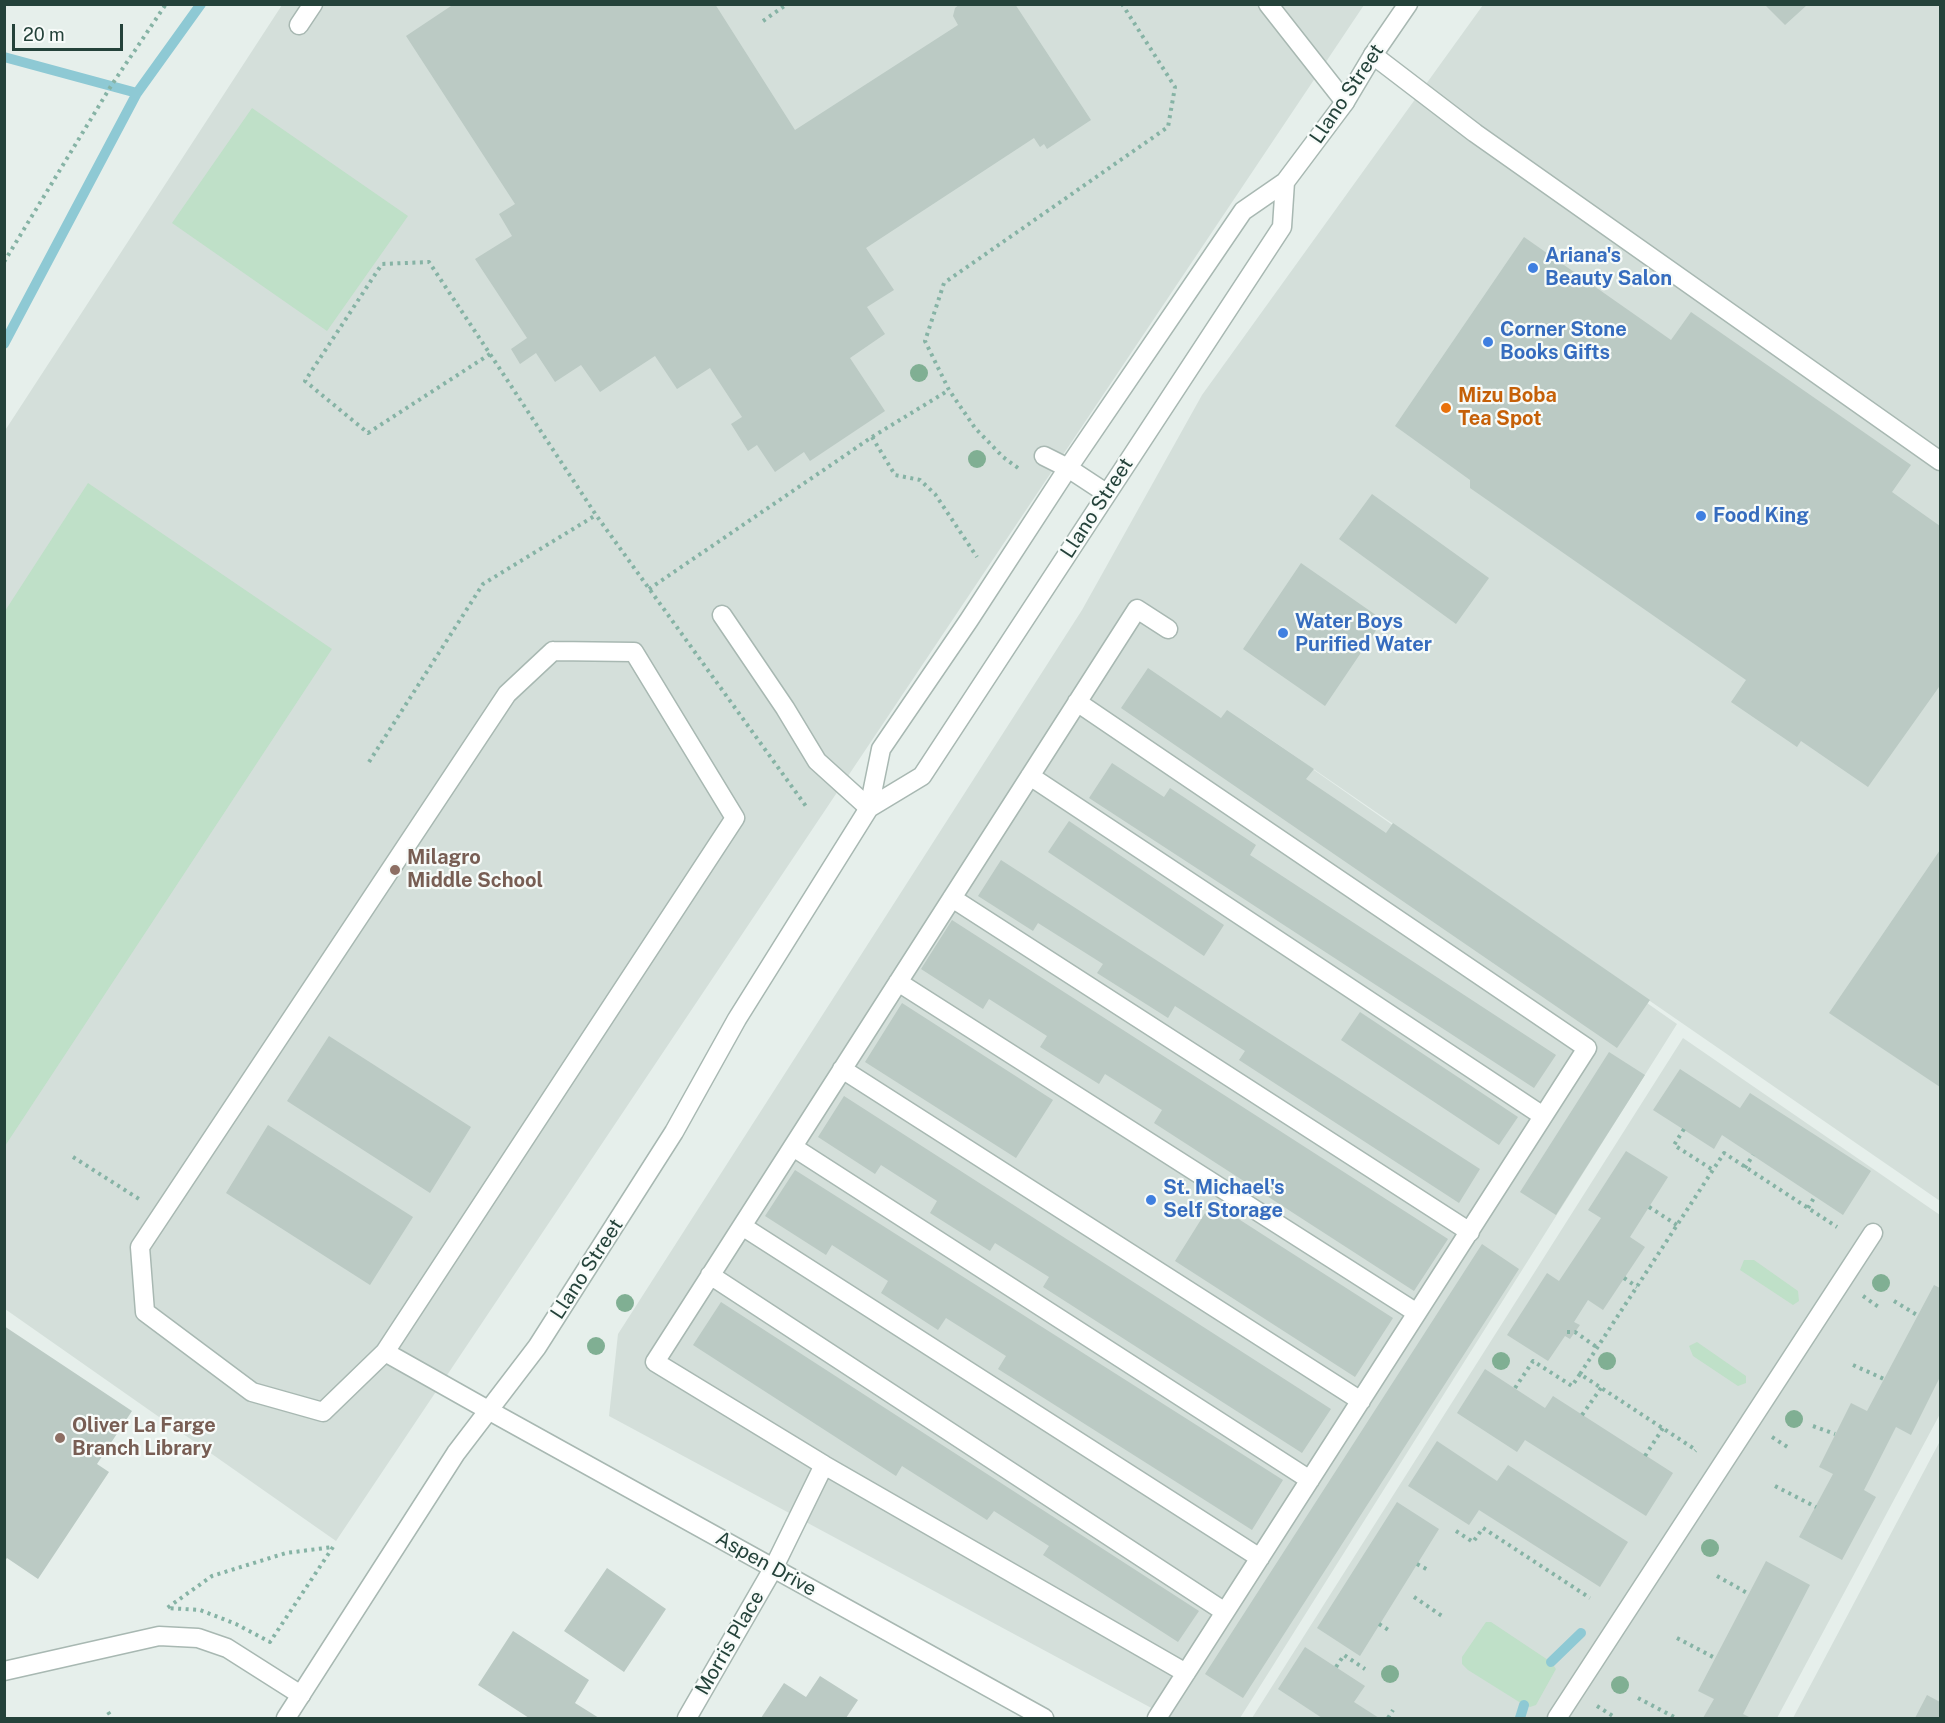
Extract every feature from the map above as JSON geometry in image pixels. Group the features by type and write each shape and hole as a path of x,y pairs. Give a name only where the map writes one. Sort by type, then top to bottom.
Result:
{"street":[{"path":"299,25 313,4"},
{"path":"1268,4 1345,102"},
{"name":"Llano Street","path":"286,1719 456,1453 537,1347 674,1132 737,1019 869,808 881,749 1243,211 1285,182 1345,102 1373,55 1408,4"},
{"path":"1373,55 1475,133 1941,461"},
{"name":"Llano Street","path":"869,808 922,776 1282,227 1285,182"},
{"path":"1044,456 1068,468 1106,493"},
{"path":"1168,628 1137,609 655,1362 824,1466 1186,1673"},
{"path":"722,615 785,708 816,761 869,808"},
{"path":"553,651 634,652 735,818 385,1353 323,1412 252,1392 145,1312 140,1247 507,694 553,651"},
{"path":"1077,702 1587,1048 1157,1719"},
{"path":"1030,776 1543,1116"},
{"path":"952,898 1470,1232"},
{"path":"898,982 1418,1313"},
{"path":"842,1069 1361,1401"},
{"path":"793,1147 1310,1480"},
{"path":"742,1226 1260,1558"},
{"path":"1557,1719 1873,1233"},
{"path":"710,1275 1225,1612"},
{"name":"Aspen Drive","path":"385,1353 1044,1719"},
{"name":"Morris Place","path":"687,1719 774,1567 824,1466"},
{"path":"4,1671 159,1636 198,1638 227,1647 301,1695"}],"path":[{"path":"4,262 111,86 166,4"},
{"path":"763,21 788,4"},
{"path":"1020,470 1003,457 975,428 949,390 925,341 944,283 1168,127 1175,87 1122,4"},
{"path":"490,354 368,433 305,381 382,264 429,262 490,354 596,515 808,809"},
{"path":"649,589 872,437 949,390"},
{"path":"872,437 895,474 920,480 935,494 979,560"},
{"path":"369,762 483,584 596,515"},
{"path":"1684,1130 1674,1145 1713,1170"},
{"path":"1515,1388 1533,1361 1572,1386 1724,1153 1837,1227"},
{"path":"1745,1168 1753,1155"},
{"path":"73,1157 162,1214"},
{"path":"1808,1208 1815,1196"},
{"path":"1695,1197 1701,1201"},
{"path":"1649,1207 1677,1225"},
{"path":"1624,1278 1637,1287"},
{"path":"1894,1301 1917,1315"},
{"path":"1614,1323 1619,1327"},
{"path":"1568,1332 1575,1332 1598,1348"},
{"path":"1853,1365 1884,1379"},
{"path":"1580,1374 1696,1450"},
{"path":"1582,1415 1601,1388"},
{"path":"1813,1426 1835,1434"},
{"path":"1645,1456 1663,1428"},
{"path":"1775,1486 1816,1507"},
{"path":"1456,1531 1473,1542 1483,1528 1590,1598"},
{"path":"333,1547 270,1642 236,1624 200,1610 167,1608 212,1576 286,1553 333,1547"},
{"path":"1418,1564 1430,1571"},
{"path":"1717,1576 1749,1594"},
{"path":"1414,1597 1442,1616"},
{"path":"1379,1624 1390,1631"},
{"path":"1677,1638 1715,1658"},
{"path":"1336,1667 1344,1655 1365,1669"},
{"path":"1638,1698 1676,1719"},
{"path":"1596,1706 1616,1719"},
{"path":"1388,1719 1393,1710"},
{"path":"108,1712 112,1719"}],"shaded area":[{"name":"Milagro Middle School","path":"282,5 1364,5 336,1541 5,1309 4,432"},
{"path":"1483,5 1940,5 1940,1201 1241,719 1677,1024 1240,1718 1170,1718 609,1416 618,1334 1082,610 1202,395"},
{"path":"1683,1038 1940,1215 1940,1414 1777,1718 1252,1718"},
{"path":"1940,1441 1940,1718 1793,1718"}],"green space":[{"path":"252,108 408,216 327,331 172,223"},
{"path":"88,483 332,649 5,1146 5,611"},
{"path":"1744,1260 1754,1260 1798,1291 1799,1301 1793,1305 1740,1270"},
{"path":"1697,1342 1746,1376 1746,1383 1738,1386 1693,1356 1689,1346"},
{"path":"1486,1622 1491,1622 1551,1662 1556,1669 1536,1705 1530,1707 1524,1705 1462,1664 1462,1657"}],"building":[{"path":"454,4 715,4 795,130 958,25 953,16 955,8 960,4 1015,4 1091,120 1047,149 1044,144 1040,147 1034,138 866,248 894,290 867,307 885,334 850,358 885,411 810,461 804,452 775,472 757,445 748,451 731,424 742,417 710,368 677,389 655,356 600,392 581,365 555,382 536,353 520,364 511,349 527,338 475,259 512,236 499,214 515,204 406,36"},
{"path":"1765,5 1807,5 1785,25"},
{"path":"1524,237 1671,340 1691,312 1911,465 1892,492 1940,526 1940,688 1868,787 1801,741 1797,747 1731,702 1746,680 1470,488 1470,480 1395,426"},
{"path":"1372,494 1489,578 1456,624 1339,539"},
{"path":"1301,563 1383,620 1325,706 1243,649"},
{"path":"1148,668 1221,718 1227,710 1314,769 1306,779 1386,833 1393,823 1650,1000 1617,1048 1121,708"},
{"path":"1112,763 1164,797 1170,788 1256,845 1250,855 1556,1055 1534,1088 1089,798"},
{"path":"1069,821 1224,925 1204,956 1048,852"},
{"path":"1940,850 1940,1087 1829,1013"},
{"path":"1001,860 1480,1169 1459,1203 1239,1060 1245,1051 1175,1006 1168,1018 1097,973 1103,964 1038,923 1033,931 978,896"},
{"path":"952,920 1448,1239 1414,1291 1154,1123 1162,1110 1105,1074 1099,1084 1040,1047 1047,1036 989,999 983,1009 921,969"},
{"path":"902,1003 1053,1100 1016,1158 865,1062"},
{"path":"1360,1012 1518,1117 1499,1145 1341,1040"},
{"path":"329,1036 471,1127 430,1193 287,1101"},
{"path":"1609,1052 1645,1075 1556,1215 1520,1192"},
{"path":"1680,1069 1740,1108 1750,1093 1871,1171 1843,1215 1722,1135 1714,1149 1653,1110"},
{"path":"844,1096 1331,1409 1302,1453 1043,1287 1049,1277 995,1243 990,1251 930,1213 937,1201 881,1165 875,1174 818,1137"},
{"path":"268,1125 413,1217 370,1285 226,1193"},
{"path":"1626,1151 1668,1177 1630,1237 1645,1247 1603,1310 1588,1300 1574,1322 1580,1325 1570,1339 1565,1336 1548,1361 1507,1335 1547,1273 1559,1281 1601,1218 1588,1210"},
{"path":"795,1170 1283,1480 1252,1530 998,1369 1006,1356 946,1318 938,1330 881,1293 888,1281 832,1245 826,1255 765,1216"},
{"path":"1212,1202 1393,1318 1355,1377 1175,1261"},
{"path":"1482,1244 1519,1269 1243,1698 1205,1674"},
{"path":"1934,1285 1940,1288 1940,1377 1911,1435 1896,1427 1864,1490 1876,1497 1842,1560 1799,1537 1833,1474 1819,1467 1851,1403 1867,1411"},
{"path":"721,1302 1199,1611 1178,1642 1043,1555 1049,1546 994,1511 987,1520 902,1466 896,1476 693,1345"},
{"name":"Oliver La Farge Branch Library","path":"4,1326 132,1411 97,1464 109,1472 38,1579 7,1558 4,1562"},
{"path":"1485,1369 1545,1408 1553,1396 1673,1473 1646,1516 1525,1440 1517,1452 1457,1413"},
{"path":"1437,1441 1497,1481 1508,1465 1628,1542 1600,1587 1479,1510 1469,1525 1408,1486"},
{"path":"1397,1502 1439,1529 1360,1656 1317,1628"},
{"path":"1766,1561 1810,1585 1743,1714 1751,1718 1703,1718 1714,1699 1698,1691"},
{"path":"607,1568 666,1609 624,1672 564,1631"},
{"path":"513,1631 589,1680 575,1703 599,1718 529,1718 478,1685"},
{"path":"1305,1647 1365,1686 1354,1702 1379,1718 1322,1718 1278,1689"},
{"path":"820,1676 858,1700 846,1718 761,1718 784,1683 806,1697"},
{"path":"1927,1695 1940,1702 1940,1718 1915,1718"}],"waterway":[{"path":"4,57 137,93 201,4"},
{"path":"4,344 137,93"},
{"path":"1551,1662 1581,1633"},
{"path":"1520,1718 1524,1705"}],"place":[{"name":"Ariana's Beauty Salon","path":"1533,268"},
{"name":"Corner Stone Books Gifts","path":"1488,342"},
{"name":"Mizu Boba Tea Spot","path":"1446,408"},
{"name":"Food King","path":"1701,516"},
{"name":"Water Boys Purified Water","path":"1283,633"},
{"name":"Milagro Middle School","path":"395,870"},
{"name":"St. Michael's Self Storage","path":"1151,1200"},
{"name":"Oliver La Farge Branch Library","path":"60,1438"}]}
